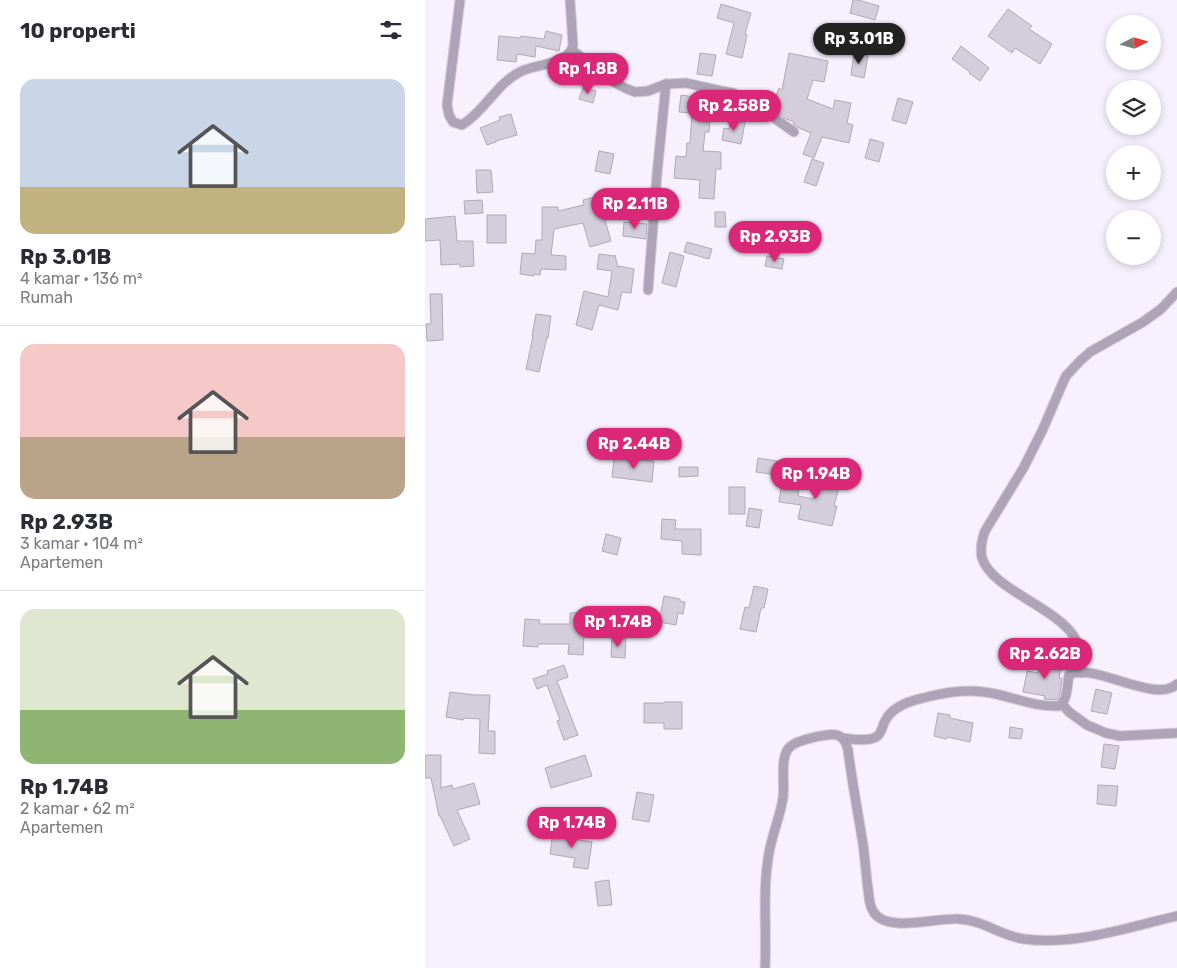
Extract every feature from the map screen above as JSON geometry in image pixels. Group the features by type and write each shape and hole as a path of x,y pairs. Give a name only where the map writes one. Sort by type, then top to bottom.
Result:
{"street":[{"path":"460,0 447,104 453,122 462,125 483,107 501,86 521,71 563,59 572,50 570,0"},
{"path":"572,50 612,81 635,92 648,91 666,84 686,83 733,93 753,103 794,132"},
{"path":"648,290 666,84"},
{"path":"1082,672 1079,651 1074,636 1059,620 994,575 983,560 981,551 982,540 985,531 1024,468 1066,376 1090,352 1143,322 1161,309 1177,292"},
{"path":"842,738 869,739 878,737 887,716 893,710 919,699 954,692 984,692 1031,704 1059,706 1065,700 1069,675 1074,672 1102,676 1151,689 1166,690 1171,689 1177,684"},
{"path":"1062,704 1087,726 1106,733 1120,736 1177,733"},
{"path":"765,968 767,872 769,852 783,799 783,765 786,751 789,746 819,736 836,735 846,742 863,844 869,897 872,911 878,918 887,922 899,923 971,920 1012,936 1039,940 1066,939 1111,933 1177,916"}],"building":[{"path":"853,0 879,6 875,20 850,13"},
{"path":"721,4 751,13 745,34 747,35 742,58 726,54 734,23 717,18"},
{"path":"1008,9 1032,26 1029,29 1052,44 1040,64 1015,48 1012,53 988,36"},
{"path":"546,31 562,35 559,51 536,46 535,57 517,54 516,62 497,60 499,36 544,39"},
{"path":"961,46 989,68 980,81 952,59"},
{"path":"700,53 716,55 712,76 697,74"},
{"path":"789,53 828,61 824,82 813,80 807,99 833,109 835,100 851,103 847,123 853,125 849,143 822,137 814,158 803,154 811,133 799,128 793,124 794,122 784,118 771,108 779,88 782,90"},
{"path":"854,53 868,56 864,78 851,75"},
{"path":"583,88 596,91 593,103 579,99"},
{"path":"681,95 696,97 695,109 711,110 709,132 705,132 703,151 721,152 721,169 716,169 714,199 699,198 700,180 674,178 676,156 686,157 687,143 690,143 692,113 679,112"},
{"path":"898,98 913,102 906,124 892,120"},
{"path":"511,114 517,135 487,145 480,128 500,120 499,117"},
{"path":"731,119 745,122 741,144 722,140 724,128 729,129"},
{"path":"870,139 884,143 879,162 865,158"},
{"path":"599,151 614,154 610,174 595,171"},
{"path":"812,159 824,163 816,186 804,182"},
{"path":"476,170 491,170 493,192 477,193"},
{"path":"598,196 611,241 590,247 583,223 554,229 551,255 566,256 566,270 541,269 540,275 534,274 534,276 520,274 522,253 535,254 536,240 542,240 542,207 558,207 558,211 584,205 583,200"},
{"path":"482,200 483,213 465,214 464,201"},
{"path":"715,212 725,212 726,227 715,227"},
{"path":"487,215 506,215 506,243 487,243"},
{"path":"455,216 457,241 473,241 474,266 460,267 460,264 441,265 440,240 425,241 425,219"},
{"path":"624,222 647,224 646,239 623,236"},
{"path":"687,242 712,249 709,259 684,252"},
{"path":"670,252 684,256 676,287 662,283"},
{"path":"599,254 615,255 618,268 619,266 634,269 631,293 622,292 618,310 599,305 592,330 576,325 584,291 608,297 612,271 597,269"},
{"path":"767,256 784,259 782,269 765,266"},
{"path":"430,294 442,294 443,340 427,341 426,324 431,324"},
{"path":"536,314 551,316 548,338 539,372 526,369"},
{"path":"758,458 777,461 777,464 801,466 800,478 756,472"},
{"path":"614,459 654,461 652,482 612,477"},
{"path":"679,467 698,467 698,476 679,477"},
{"path":"821,470 842,476 834,506 837,506 832,526 798,519 801,505 779,502 781,487 799,487 798,496 813,499"},
{"path":"729,487 745,487 745,514 729,514"},
{"path":"749,508 762,510 759,528 746,526"},
{"path":"662,519 676,520 675,529 701,529 701,555 682,554 682,541 661,539"},
{"path":"606,534 621,538 617,555 602,551"},
{"path":"754,586 768,589 764,608 761,608 756,632 740,629 745,607 749,608"},
{"path":"664,596 680,599 680,601 685,602 683,614 678,613 676,625 659,622"},
{"path":"581,612 581,635 584,635 583,655 568,654 569,644 538,644 538,647 523,646 525,619 540,620 539,624 570,624 570,613"},
{"path":"612,637 626,638 625,658 611,657"},
{"path":"1041,657 1062,660 1059,678 1062,678 1060,694 1057,700 1044,699 1045,696 1023,692 1027,671 1038,673"},
{"path":"564,665 568,677 557,681 578,735 564,740 557,721 560,720 547,685 537,689 533,679 548,674 547,671"},
{"path":"1096,689 1112,693 1107,714 1091,711"},
{"path":"450,692 490,695 488,731 495,731 495,754 479,753 480,719 464,718 463,720 446,717"},
{"path":"682,702 682,729 664,729 664,723 644,723 644,703"},
{"path":"938,713 950,715 950,718 973,723 970,742 934,736"},
{"path":"1010,727 1023,729 1021,739 1009,738"},
{"path":"1104,744 1119,746 1115,769 1101,767"},
{"path":"425,755 441,755 441,788 452,785 453,789 474,783 480,804 457,810 470,839 454,846 439,816 431,778 425,778"},
{"path":"585,755 592,776 551,788 545,768"},
{"path":"1098,785 1118,786 1116,806 1097,804"},
{"path":"637,792 654,795 649,822 632,819"},
{"path":"553,832 568,834 568,838 592,842 588,869 573,867 575,858 550,854"},
{"path":"609,880 612,905 598,906 595,882"}]}
